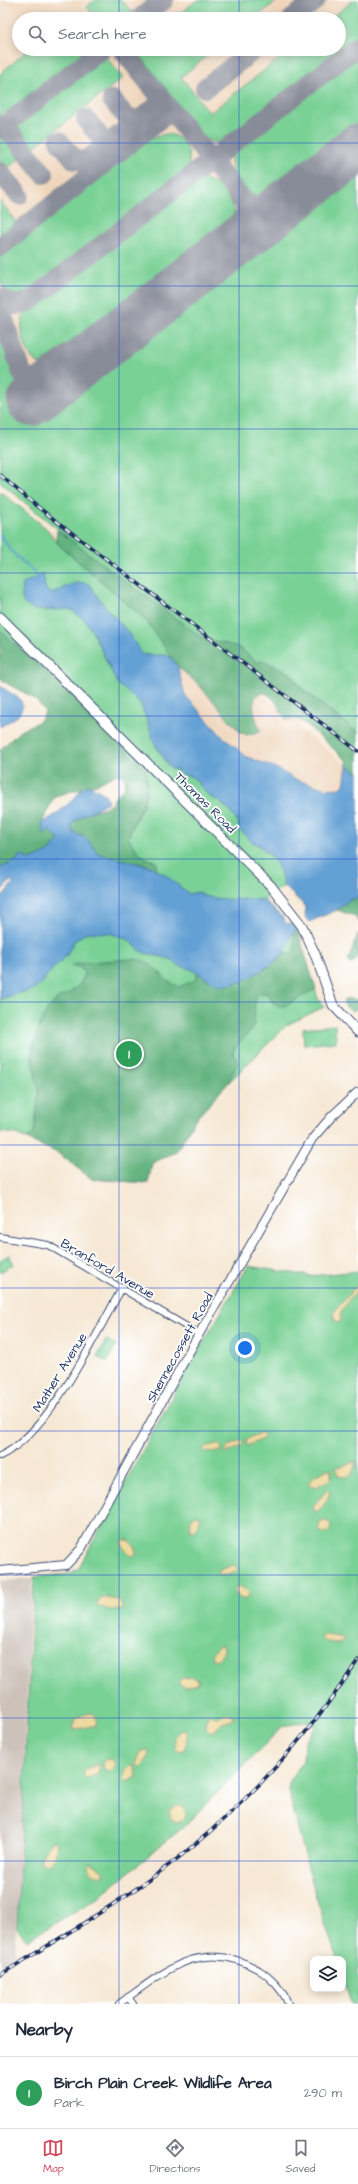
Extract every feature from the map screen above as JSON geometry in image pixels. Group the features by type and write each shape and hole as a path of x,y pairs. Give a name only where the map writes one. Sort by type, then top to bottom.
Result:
{"main road":[{"name":"Thomas Road","path":"0,617 255,868 271,886 300,923 315,954 333,1005 358,1032"}],"street":[{"name":"Shennecossett Road","path":"0,1571 58,1567 66,1565 73,1560 199,1334 312,1139 332,1116 358,1092"},
{"name":"Branford Avenue","path":"0,1237 48,1245 199,1334"},
{"name":"Mather Avenue","path":"0,1456 19,1444 47,1415 122,1288"},
{"path":"119,2004 154,1977 177,1965 203,1956 229,1957 247,1963 277,1985 288,2004"},
{"path":"128,1997 133,2004"}],"shaded area":[{"path":"0,0 358,0 358,731 0,453"},
{"path":"0,491 94,566 302,726 300,729 347,765 344,785 334,789 317,787 294,779 275,768 247,757 239,751 185,695 178,676 163,654 143,654 127,631 106,608 91,586"},
{"path":"32,1579 15,1957 0,1966 0,1581"}],"green space":[{"path":"95,0 121,0 133,12 91,12 87,7"},
{"path":"197,0 278,0 263,12 182,12"},
{"path":"354,0 358,0 358,37 346,46 346,12 339,12"},
{"path":"358,54 358,126 272,194 259,197 241,185 233,172 231,165 234,151"},
{"path":"21,56 79,56 0,118 0,74"},
{"path":"140,56 207,56 181,77 210,113 282,56 333,56 221,142 211,142 201,134"},
{"path":"106,57 123,78 31,149 15,127"},
{"path":"165,134 178,138 186,147 189,154 189,160 185,172 30,293 19,297 7,293 0,281 0,257 149,140"},
{"path":"4,135 22,157 6,169 0,162 0,139"},
{"path":"358,167 358,733 302,689 291,674 262,660 258,663 238,647 202,638 82,549 0,482 0,335 16,383 40,415"},
{"path":"204,179 217,185 228,197 234,212 234,219 231,226 53,364 42,365 34,360 26,348 22,333 22,320 24,315 193,183"},
{"path":"0,200 17,224 0,237"},
{"path":"0,491 46,528 59,545 146,620 170,653 171,658 164,655 142,654 127,631 106,608 88,584 73,584 49,593 45,588 43,573 38,578 31,580 40,611 70,609 79,614 88,623 117,683 141,704 157,748 170,768 193,777 209,796 219,801 230,811 239,824 239,829 275,860 280,870 284,886 264,900 243,899 232,901 203,896 200,892 189,894 156,869 157,864 141,854 128,838 133,823 143,806 145,770 97,720 0,630"},
{"path":"57,530 202,638 238,647 258,663 262,660 291,674 302,689 358,733 358,773 347,765 347,761 308,726 299,720 286,719 275,701 267,694 258,694 254,702 255,717 261,731 247,735 240,732 198,684 177,666 146,620 59,545 56,539"},
{"path":"0,630 97,720 145,770 147,788 145,796 128,838 141,854 157,864 156,869 142,864 113,860 99,855 85,838 75,833 71,828 76,819 81,816 111,805 115,797 125,787 125,777 117,774 97,784 59,795 53,799 42,823 49,831 57,835 59,841 41,856 18,858 16,861 0,868 0,750 20,731 40,721 45,712 36,700 0,678"},
{"path":"358,898 358,922 355,916 337,910 349,900"},
{"path":"297,929 318,999 324,1007 287,1025 228,1083 194,1121 176,1152 152,1163 148,1183 92,1179 58,1153 16,1134 0,1132 0,999 34,989 41,984 49,973 66,956 74,941 87,932 109,933 123,937 142,952 171,959 178,965 191,969 219,985 229,985 243,981 271,965 281,957 292,934"},
{"path":"297,929 316,989 281,1008 276,1006 266,993 258,994 255,999 254,1027 235,1047 233,1054 238,1062 228,1083 194,1121 176,1152 152,1163 148,1183 92,1179 58,1153 27,1139 34,1133 39,1091 31,1054 39,1027 47,1010 57,999 71,992 80,984 85,974 81,968 71,965 133,959 151,964 169,982 179,987 195,980 198,973 219,985 229,985 265,969 284,953 294,953 294,931"},
{"path":"358,933 358,955 354,962 350,964 348,961"},
{"path":"348,998 358,1000 358,1008 353,1011 346,1007 343,1001"},
{"path":"335,1025 336,1042 304,1045 303,1028"},
{"path":"9,1255 14,1264 0,1272 0,1260"},
{"path":"248,1266 311,1276 358,1271 358,2004 351,2004 346,1987 346,1956 336,1956 315,1894 288,1790 290,1779 303,1762 304,1743 315,1728 310,1721 283,1726 182,1828 99,1897 27,1940 17,1928 34,1577 69,1574 78,1569 182,1379"},
{"path":"106,1340 116,1345 107,1362 97,1357"}],"sand":[{"path":"358,1284 358,1289 341,1311 341,1320 337,1323 334,1318 334,1312"},
{"path":"260,1433 265,1434 264,1438 247,1446 246,1441 248,1438"},
{"path":"241,1440 244,1442 242,1446 225,1454 227,1447"},
{"path":"216,1444 222,1446 221,1452 203,1451 204,1447"},
{"path":"353,1462 356,1463 352,1474 345,1477 338,1476 336,1468"},
{"path":"328,1469 331,1469 331,1479 316,1487 308,1484 313,1477"},
{"path":"327,1490 330,1491 327,1500 318,1511 315,1512 313,1506"},
{"path":"196,1515 200,1516 197,1527 194,1531 190,1531 191,1519"},
{"path":"325,1521 329,1523 331,1527 329,1531 325,1533 321,1531 319,1527 321,1523"},
{"path":"124,1540 128,1540 136,1548 136,1555 131,1556 124,1549 121,1543"},
{"path":"233,1565 236,1566 238,1570 229,1575 221,1575 218,1571"},
{"path":"238,1586 249,1591 246,1599 241,1599 235,1593 235,1588"},
{"path":"101,1597 119,1600 124,1610 110,1610 98,1606 97,1603"},
{"path":"326,1635 345,1639 338,1644 324,1641 320,1637"},
{"path":"220,1645 224,1647 223,1652 220,1658 213,1660 211,1654"},
{"path":"191,1677 199,1680 197,1684 187,1687 180,1685 180,1679"},
{"path":"92,1713 97,1717 96,1725 74,1730 73,1724 77,1719 81,1716"},
{"path":"229,1714 234,1717 233,1720 222,1723 213,1732 207,1730 205,1722 209,1715 217,1717"},
{"path":"183,1730 186,1731 187,1742 184,1750 178,1751 175,1748 175,1737 178,1732"},
{"path":"146,1750 149,1752 147,1760 141,1768 136,1764 141,1751"},
{"path":"109,1759 113,1761 115,1765 113,1769 109,1771 105,1769 103,1765 105,1761"},
{"path":"100,1764 98,1774 88,1778 83,1776 85,1770"},
{"path":"132,1765 135,1768 137,1777 127,1782 125,1780 124,1773 128,1767"},
{"path":"175,1806 181,1806 186,1811 184,1820 181,1822 175,1822 170,1817 170,1811"},
{"path":"53,1840 57,1843 55,1858 50,1864 45,1865 41,1862 41,1856"},
{"path":"90,1862 103,1870 105,1875 93,1873 89,1866"}],"water":[{"path":"43,573 45,588 49,593 72,584 89,584 106,608 127,631 142,654 152,656 166,655 172,659 177,665 185,695 221,735 247,757 276,768 294,779 327,789 340,788 344,785 347,765 358,773 358,898 349,900 337,910 309,922 305,917 306,907 284,886 280,870 272,856 258,844 252,842 239,829 238,822 230,811 219,801 209,796 193,777 182,774 176,769 171,769 153,740 141,704 117,683 93,632 84,619 70,609 34,610 24,604 22,597 23,584"},
{"path":"0,686 20,699 23,706 18,716 0,727"},
{"path":"89,785 105,794 108,802 77,819 71,825 73,832 87,839 99,854 152,867 167,876 189,894 200,892 203,896 219,899 264,900 284,919 285,923 294,924 297,929 292,934 284,953 271,965 243,981 229,985 219,985 191,969 178,965 171,959 142,952 123,937 109,933 87,932 74,941 66,956 49,973 41,984 34,989 0,999 0,899 14,882 12,880 0,892 0,868 16,861 20,855 31,860 50,851 59,839 50,831 43,833 42,823 55,815 74,799 81,789"}],"waterway":[{"path":"0,534 12,552 34,572 38,581"}],"taxiway":[{"path":"148,12 164,0"},
{"path":"301,12 316,0"},
{"path":"346,55 358,46"},
{"path":"0,129 93,56"},
{"path":"128,56 243,201 246,212 246,223 236,242"},
{"path":"205,88 246,56"},
{"path":"0,298 15,305 29,302 345,56"},
{"path":"112,100 127,118 138,120"},
{"path":"0,247 170,111 166,107 156,107 85,161 75,160 59,141"},
{"path":"86,119 103,141 112,141"},
{"path":"4,125 44,174"},
{"path":"0,172 19,195"},
{"path":"239,197 250,205 262,208 287,204"},
{"path":"0,308 22,373 31,380 40,383 60,379"}],"runway":[{"path":"31,402 358,148"}],"railway":[{"path":"0,475 34,504 358,751"},
{"path":"0,1975 116,1903 153,1877 212,1830 266,1778 291,1750 315,1721 358,1660"}],"place":[{"name":"Birch Plain Creek Wildlife Area","path":"129,1054"}]}
